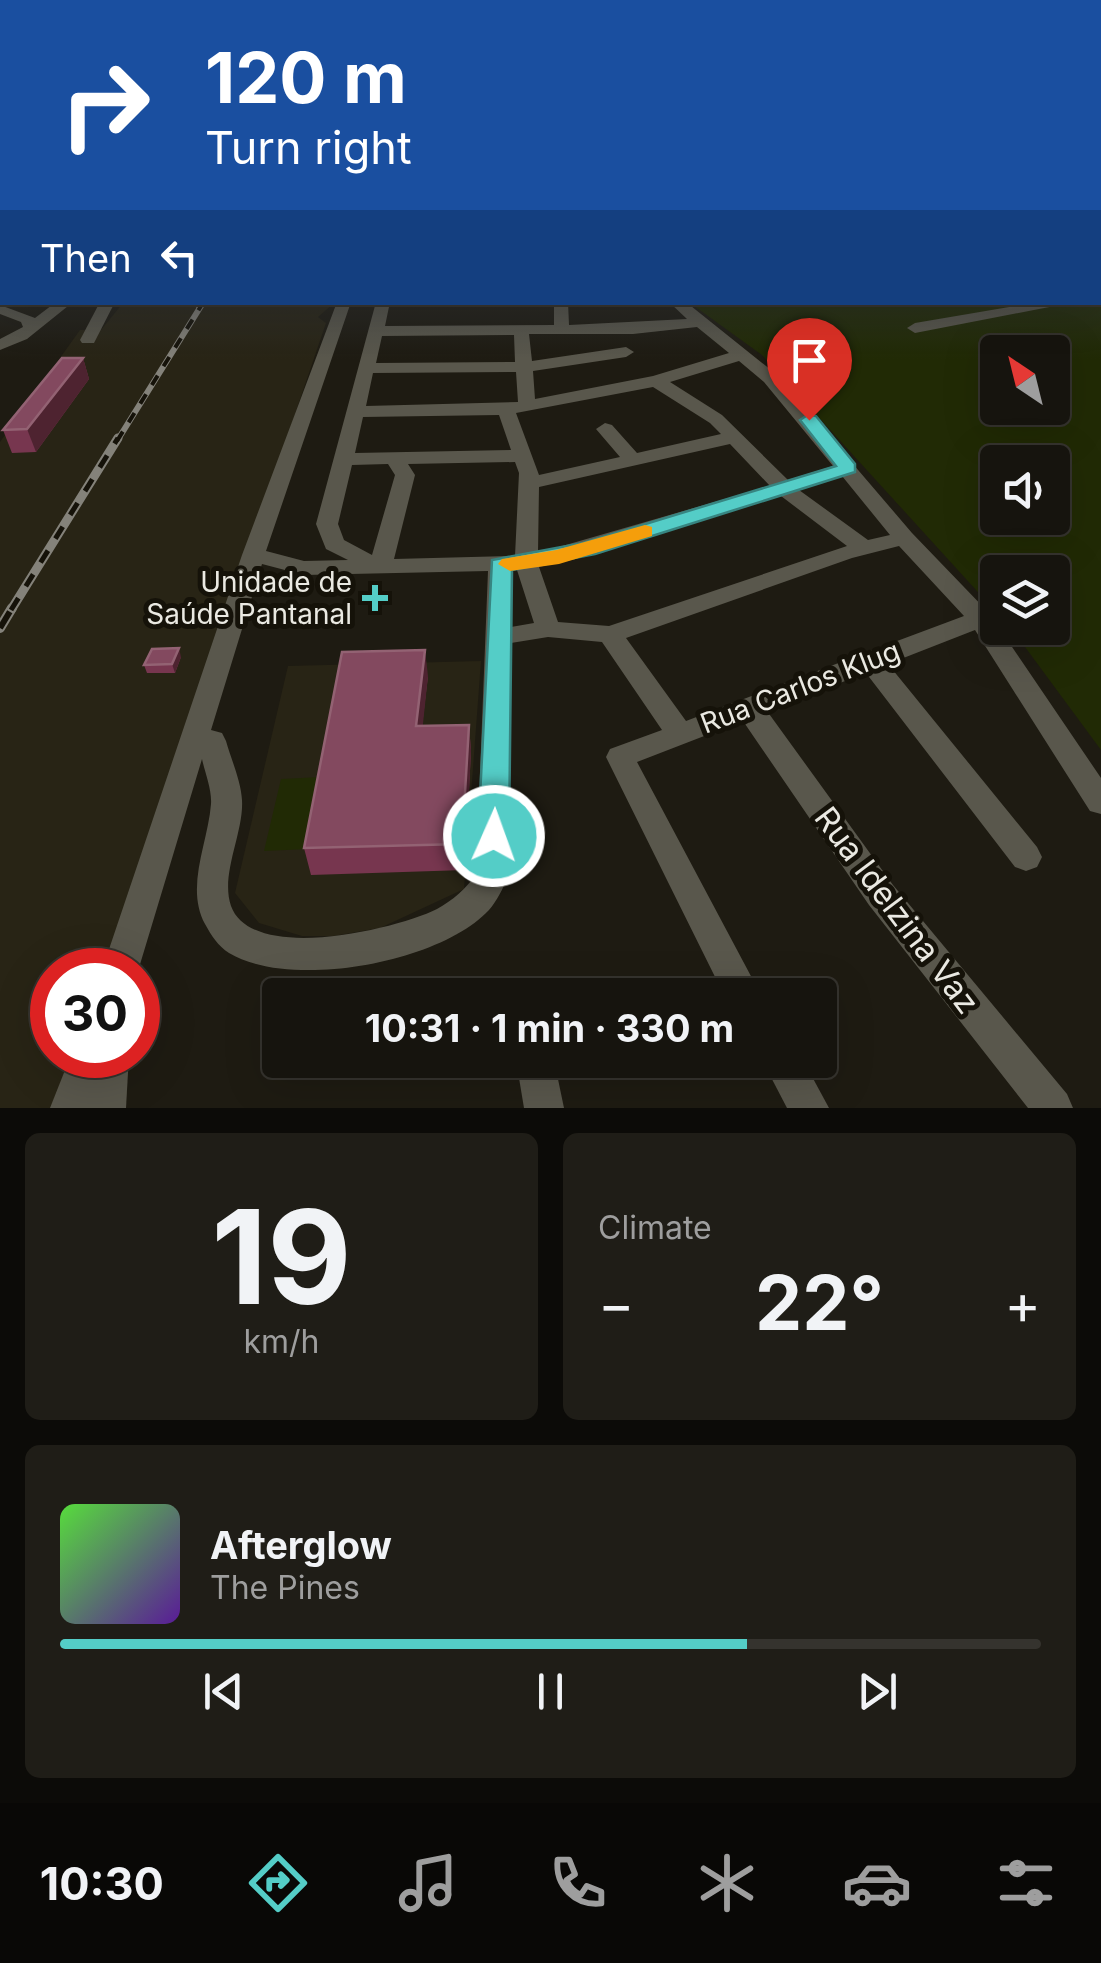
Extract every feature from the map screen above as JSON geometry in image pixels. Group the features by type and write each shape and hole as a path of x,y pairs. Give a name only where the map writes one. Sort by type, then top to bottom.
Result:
{"street":[{"path":"0,345 62,305"},
{"path":"88,340 106,305"},
{"path":"127,948 253,555 343,305"},
{"path":"380,568 334,544 327,533 382,305"},
{"path":"562,305 562,329"},
{"path":"680,305 744,354 809,420 904,538 980,619"},
{"path":"915,328 1050,305"},
{"path":"0,308 28,319 31,328"},
{"path":"376,330 648,328 700,322"},
{"path":"521,330 527,406"},
{"path":"366,368 524,366 626,352"},
{"path":"356,412 506,410 656,381 744,354"},
{"path":"656,381 705,410 785,488 863,547"},
{"path":"194,736 212,740 226,780 214,908 224,926 242,942 270,952 300,954 381,943 431,928 476,906 492,876 500,637 530,483 506,410"},
{"path":"605,429 633,460"},
{"path":"530,483 734,436"},
{"path":"344,459 523,456"},
{"path":"380,568 404,476 394,458"},
{"path":"253,555 304,568 513,564 848,468"},
{"path":"500,637 548,629 610,634 863,547 904,538"},
{"path":"513,564 548,629"},
{"name":"Rua Carlos Klug","path":"735,978 620,758 870,658 980,619"},
{"path":"610,634 680,734"},
{"path":"997,645 1101,802"},
{"path":"870,658 1026,857"},
{"name":"Rua Idelzina Vaz","path":"748,706 882,895 1053,1108"},
{"path":"70,1108 81,1078"},
{"path":"106,1108 108,1078"},
{"path":"538,1078 544,1108"},
{"path":"792,1078 809,1108"}],"shaded area":[{"path":"121,305 332,305 318,317 326,323 113,948 30,948 30,1078 67,1078 56,1108 0,1108 0,442 80,330 101,330"},
{"path":"481,661 464,889 380,928 333,936 302,936 259,923 235,893 288,666"}],"green space":[{"path":"693,305 1101,305 1101,750 1024,645 1070,645 1070,555 980,555 980,594 762,355"},
{"path":"322,777 308,849 264,851 281,779"}],"building":[{"path":"62,358 83,358 27,429 3,430"},
{"path":"179,648 172,664 144,665 152,649"},
{"path":"425,650 416,726 469,725 462,844 304,848 342,652"}],"railway":[{"path":"117,441 201,306"},
{"path":"11,610 118,438"},
{"path":"0,628 12,608"}],"slow traffic":[{"path":"510,564 559,557 645,531"}],"place":[{"name":"Unidade de Saúde Pantanal","path":"375,598"}],"route":[{"path":"494,836 500,565 559,557 848,468 809,420"}]}
